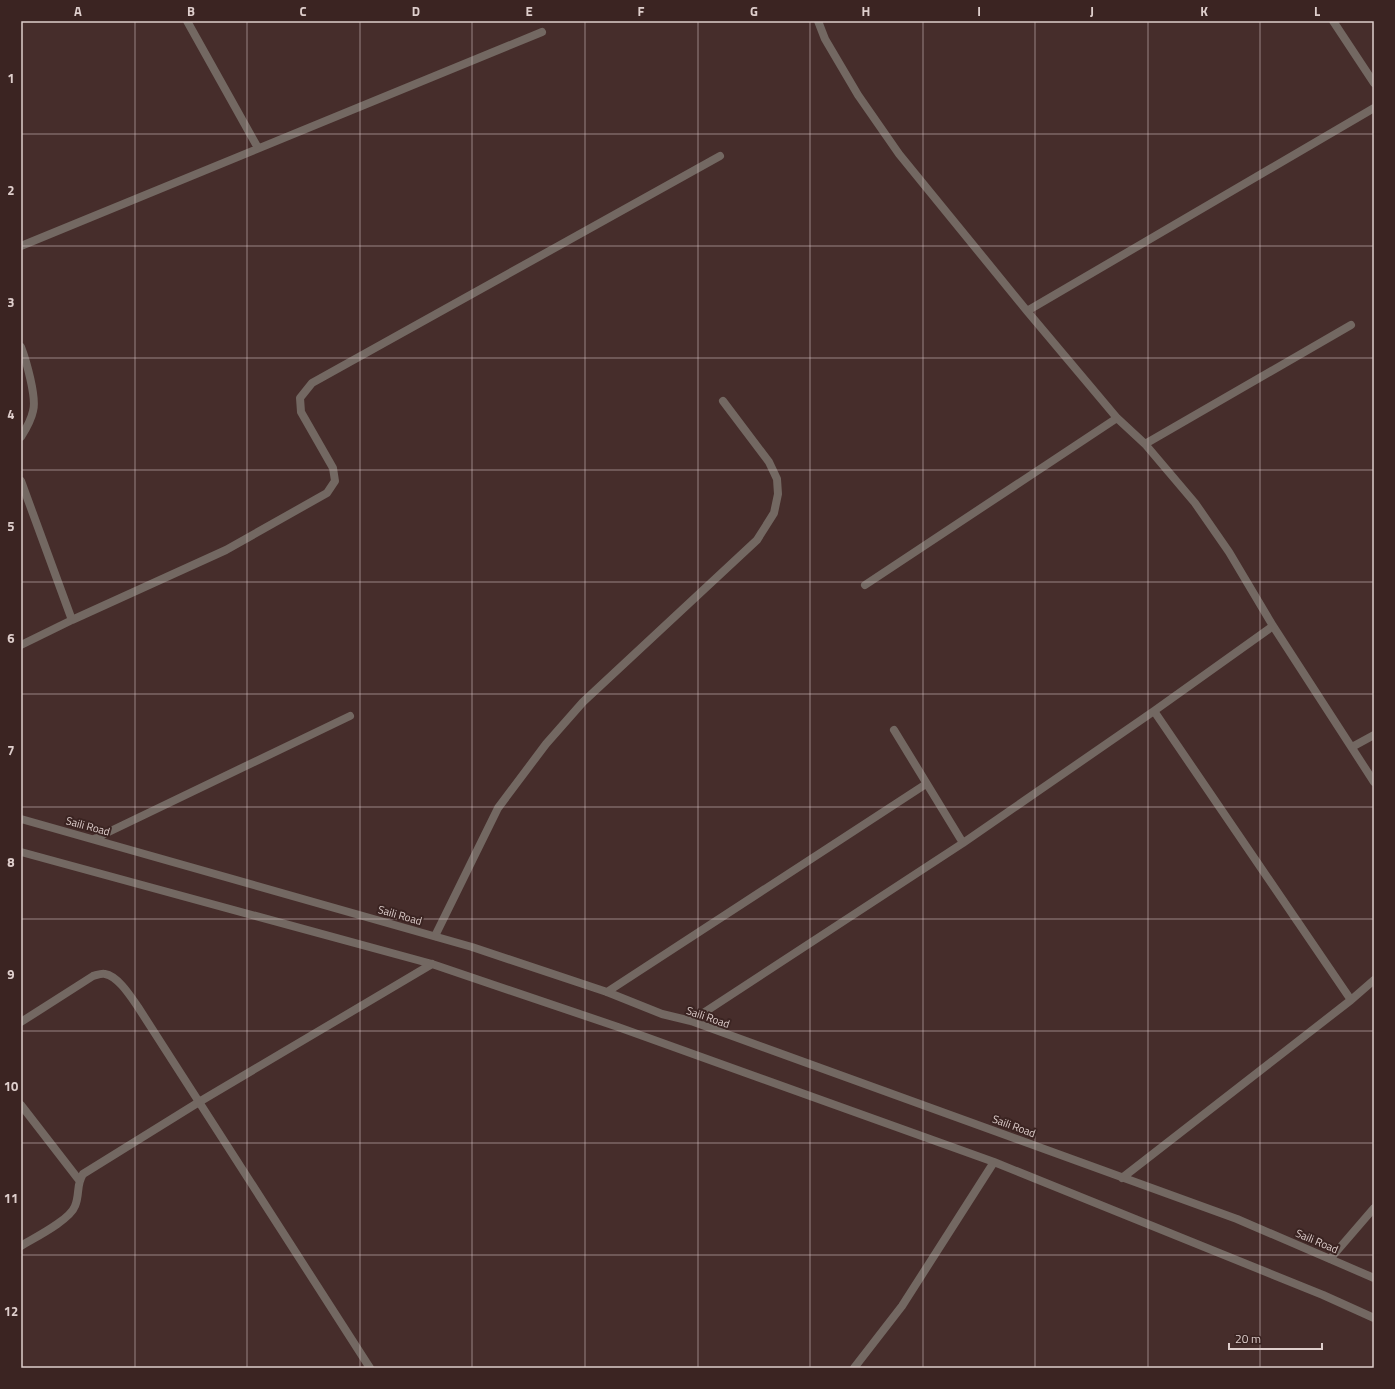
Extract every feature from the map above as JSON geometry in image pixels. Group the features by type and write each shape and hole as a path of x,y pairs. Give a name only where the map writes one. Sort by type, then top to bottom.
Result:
{"street":[{"path":"187,21 258,148"},
{"path":"818,21 825,39 858,95 899,154 1027,311 1117,418 1145,444 1195,503 1228,552 1273,626 1374,782"},
{"path":"1333,21 1374,83"},
{"path":"21,246 542,32"},
{"path":"1027,311 1374,108"},
{"path":"21,645 72,620 226,550 327,493 335,481 333,468 301,412 300,398 312,383 720,156"},
{"path":"1145,444 1351,325"},
{"path":"21,347 33,393 34,410 28,427 21,437"},
{"path":"435,936 498,808 546,744 583,702 757,540 774,513 778,494 776,479 769,462 723,401"},
{"path":"865,585 1117,418"},
{"path":"21,481 72,620"},
{"path":"691,1022 963,843 1154,711 1273,626"},
{"path":"1154,711 1350,1000"},
{"path":"94,839 350,716"},
{"path":"894,730 963,843"},
{"path":"1352,746 1374,735"},
{"path":"607,992 926,784"},
{"name":"Saili Road","path":"21,819 435,936 607,992 662,1014 691,1022 1237,1219 1374,1278"},
{"path":"21,852 432,964 618,1027 994,1162 1323,1295 1374,1318"},
{"path":"21,1246 64,1220 71,1213 76,1206 79,1180 83,1174 199,1102 432,964"},
{"path":"21,1022 93,976 104,973 111,975 118,981 138,1007 370,1368"},
{"path":"1122,1178 1374,980"},
{"path":"21,1105 79,1180"},
{"path":"854,1368 902,1306 994,1162"},
{"path":"1330,1259 1374,1208"}]}
